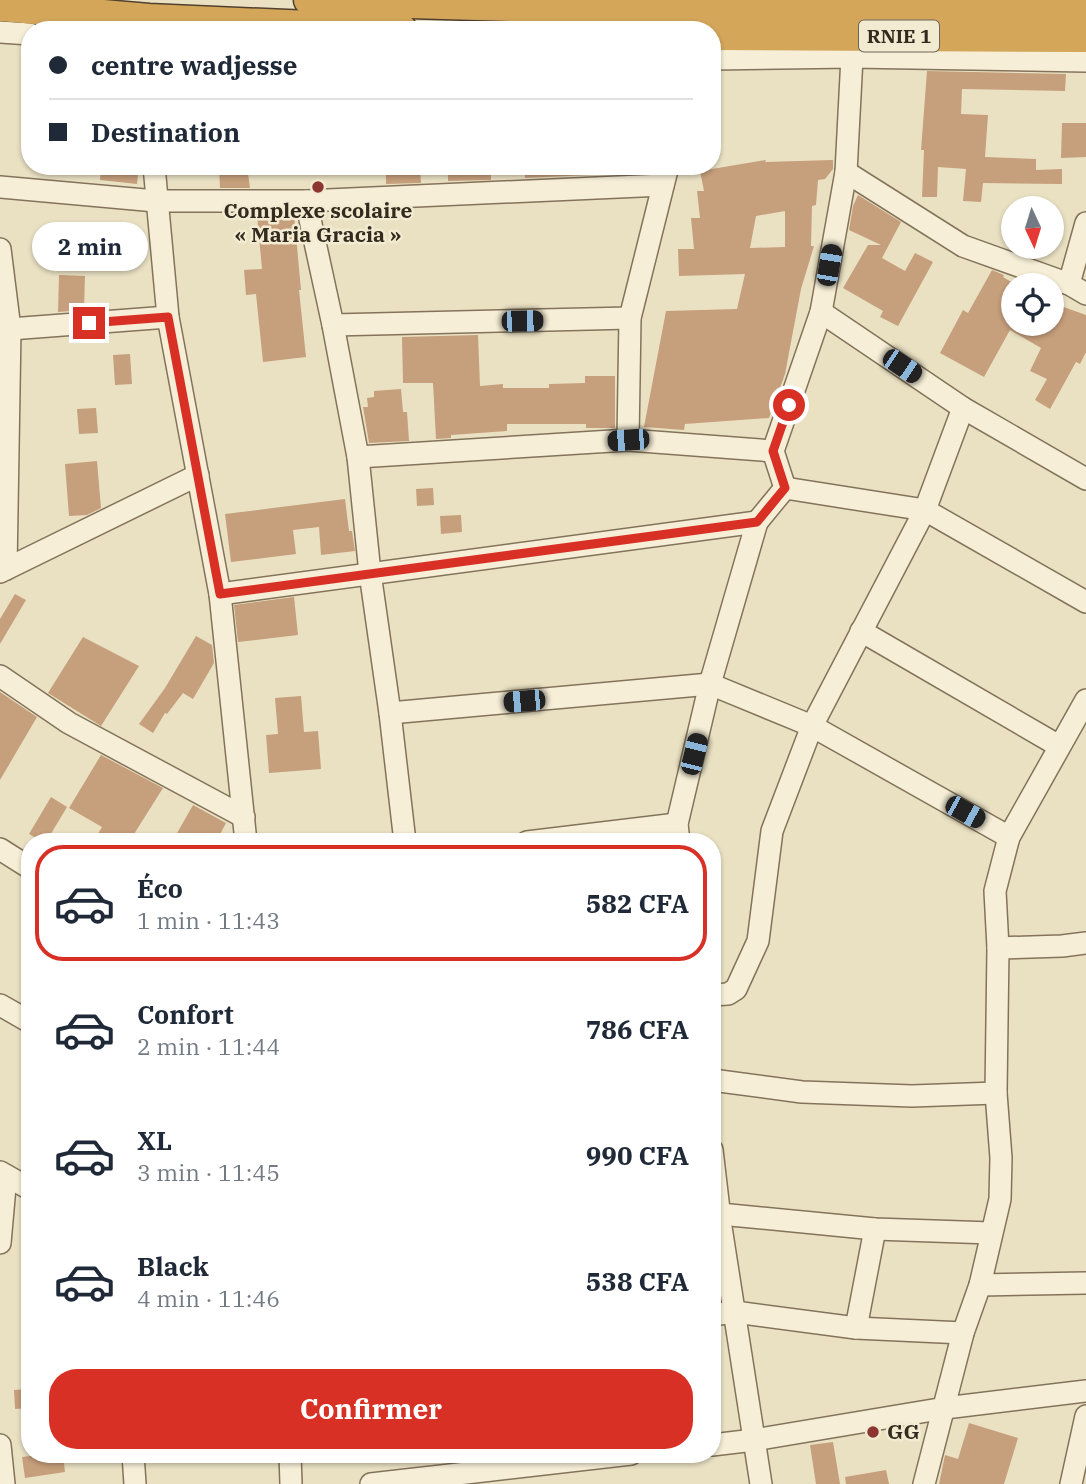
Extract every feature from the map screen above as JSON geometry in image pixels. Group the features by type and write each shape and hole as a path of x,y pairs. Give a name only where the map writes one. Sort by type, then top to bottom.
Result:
{"highway":[{"name":"RNIE 1","path":"309,0 579,8 1086,10"},
{"path":"0,6 195,21"},
{"name":"RNIE 1","path":"721,35 1086,37"}],"street":[{"path":"0,32 21,33"},
{"path":"721,59 852,57 1086,61"},
{"path":"785,488 773,451 821,312 846,172 852,57"},
{"path":"846,172 963,246 1077,289 1086,223"},
{"path":"155,175 168,317 220,594 245,833"},
{"path":"0,187 156,201 306,201 665,176 629,318 628,440"},
{"path":"306,201 358,457 370,573 404,833"},
{"path":"0,249 10,329 3,571 198,475"},
{"path":"821,312 962,408 1086,479"},
{"path":"10,329 168,317"},
{"path":"333,325 629,318"},
{"path":"721,994 736,989 758,941 772,831 813,726 925,510 962,408"},
{"path":"358,457 628,440 773,451"},
{"path":"785,488 925,510 1086,602"},
{"path":"678,833 710,684 757,522 785,488"},
{"path":"220,594 757,522"},
{"path":"861,631 1059,746"},
{"path":"0,676 69,723 244,817"},
{"path":"390,713 710,684 813,726 1009,837"},
{"path":"924,1484 963,1333 980,1285 1000,1199 1001,1158 996,1093 998,948 995,891 1009,837 1086,700"},
{"path":"0,849 21,862"},
{"path":"998,948 1086,943"},
{"path":"0,1005 21,1017"},
{"path":"721,1081 802,1092 912,1096 996,1093"},
{"path":"0,1243 3,1174 21,1184"},
{"path":"721,1223 990,1233"},
{"path":"856,1328 875,1229"},
{"path":"721,1239 761,1484"},
{"path":"980,1285 1086,1283"},
{"path":"721,1314 735,1312 856,1328 963,1333"},
{"path":"721,1444 945,1408 1086,1391"},
{"path":"1071,1484 1086,1416"},
{"path":"0,1445 4,1484"},
{"path":"133,1463 135,1484"},
{"path":"290,1463 291,1484"},
{"path":"371,1484 553,1463"}],"building":[{"path":"927,71 1066,74 1065,91 962,89 961,114 988,115 985,157 1036,159 1036,170 1062,169 1062,184 983,183 981,202 963,201 966,169 938,167 937,197 922,197 924,150 921,150"},
{"path":"1062,123 1086,123 1086,157 1061,158"},
{"path":"766,160 765,162 833,160 833,169 825,179 818,180 816,205 812,206 811,246 814,246 801,289 785,374 769,418 685,424 684,430 644,427 666,311 737,309 745,274 679,276 678,249 694,249 691,218 700,218 697,191 704,191 701,175 721,175 721,168","holes":["785,211 785,247 750,248 756,216"]},
{"path":"100,175 138,175 137,184 100,180"},
{"path":"219,175 248,175 250,188 220,188"},
{"path":"386,175 421,175 421,183 386,184"},
{"path":"448,175 491,175 491,180 448,181"},
{"path":"525,175 589,175 525,178"},
{"path":"858,195 901,222 882,258 905,271 915,253 933,262 898,326 880,317 883,311 843,288 868,245 881,245 849,230 853,206"},
{"path":"294,214 306,357 263,362 256,294 246,295 244,270 262,269 257,215"},
{"path":"992,270 1001,274 1001,336 1007,336 984,377 940,353 963,310 968,313"},
{"path":"59,275 85,276 84,310 58,312"},
{"path":"1064,307 1086,315 1086,352 1080,364 1076,362 1050,409 1035,400 1047,379 1030,371 1041,348 1020,336 1064,336"},
{"path":"478,335 480,386 503,384 503,388 549,388 549,384 585,383 585,376 615,376 615,428 586,428 586,424 507,424 507,431 451,435 451,438 436,439 433,383 403,383 402,337"},
{"path":"130,354 132,384 115,385 113,355"},
{"path":"401,389 403,412 407,412 409,441 369,443 363,407 368,407 367,398 374,397 374,391"},
{"path":"96,408 98,433 79,434 77,409"},
{"path":"97,461 101,508 87,515 69,516 65,464"},
{"path":"433,488 434,505 417,506 416,489"},
{"path":"345,499 349,531 352,531 355,551 321,555 319,527 293,530 296,554 231,562 225,514"},
{"path":"461,515 462,532 441,534 440,516"},
{"path":"15,594 26,600 0,644 0,619"},
{"path":"294,597 298,635 238,642 234,605"},
{"path":"196,636 212,645 214,663 193,699 183,693 167,714 165,713 153,733 139,724 165,688"},
{"path":"83,637 139,666 101,726 48,693"},
{"path":"0,692 37,717 0,780"},
{"path":"301,696 304,732 318,731 321,769 269,773 266,735 278,734 275,698"},
{"path":"101,755 163,788 135,833 98,833 102,827 69,808"},
{"path":"51,797 67,807 51,833 30,833"},
{"path":"193,805 226,823 221,833 177,833"},
{"path":"14,1390 21,1390 21,1409 15,1409"},
{"path":"969,1423 1018,1438 1004,1484 939,1484 945,1455 958,1459"},
{"path":"833,1442 840,1484 816,1484 810,1445"},
{"path":"23,1463 64,1463 65,1472 25,1478"},
{"path":"886,1470 889,1484 846,1484 845,1477"}],"place":[{"name":"Complexe scolaire « Maria Gracia »","path":"318,187"},
{"name":"GG","path":"873,1432"}],"route":[{"path":"89,323 168,317 220,594 757,522 785,488 773,451 789,405"}]}
